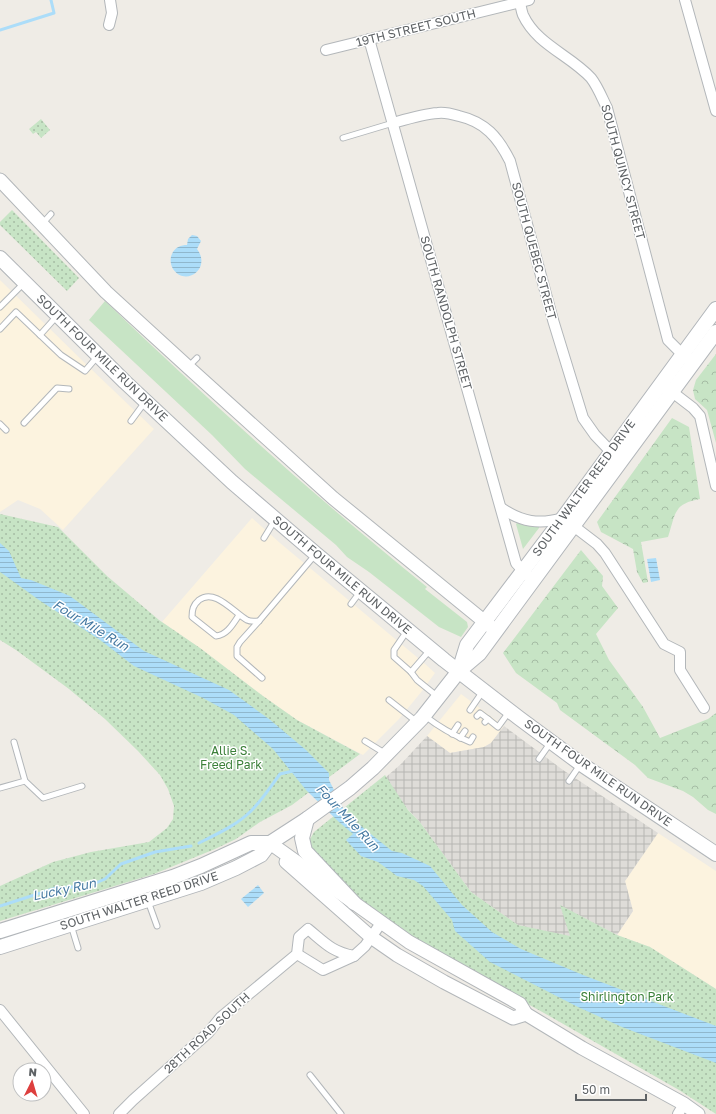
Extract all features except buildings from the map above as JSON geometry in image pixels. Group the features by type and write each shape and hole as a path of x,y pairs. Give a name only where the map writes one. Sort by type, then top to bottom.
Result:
{"main road":[{"name":"SOUTH FOUR MILE RUN DRIVE","path":"0,258 98,356 232,482 360,591 430,649 580,764 716,854"},
{"name":"SOUTH WALTER REED DRIVE","path":"0,946 201,883 236,868 261,855 270,842 306,820 350,788 373,768 421,719 459,671 479,654 534,580 568,522 687,359 716,309"},
{"name":"SOUTH WALTER REED DRIVE","path":"687,359 716,332"},
{"name":"SOUTH WALTER REED DRIVE","path":"459,671 467,645 522,571 568,522"},
{"path":"306,820 302,838 305,851 354,903"},
{"name":"SOUTH WALTER REED DRIVE","path":"0,931 201,866 251,843 270,842"}],"street":[{"path":"109,25 112,13 110,0"},
{"path":"685,0 716,111"},
{"name":"19TH STREET SOUTH","path":"326,50 523,1"},
{"name":"SOUTH QUINCY STREET","path":"523,1 523,14 532,29 544,42 557,52 573,61 591,79 607,108 668,340 687,359"},
{"name":"SOUTH RANDOLPH STREET","path":"369,39 516,563 522,571 534,580"},
{"name":"SOUTH QUEBEC STREET","path":"393,123 438,112 452,114 481,124 492,133 503,146 510,160 551,313 583,418 595,435 616,456"},
{"path":"0,180 106,292 192,362 333,498 496,631"},
{"path":"666,387 700,416 716,486"},
{"path":"501,508 513,516 531,521 568,522 597,544 605,553 664,644 680,652 680,670 704,708"},
{"path":"270,842 409,942 520,1004 526,1014 681,1109 698,1114"},
{"path":"270,842 281,858 371,937 397,955 444,982 513,1018 526,1014"},
{"path":"354,956 335,951 308,929 299,937 297,954 323,970 354,956 365,946 381,923"},
{"name":"28TH ROAD SOUTH","path":"119,1114 208,1034 221,1016 297,954"},
{"path":"0,1010 84,1114"}],"lane":[{"path":"343,138 393,123"},
{"path":"42,225 51,214"},
{"path":"0,308 2,302 24,283"},
{"path":"0,329 16,312 61,355 85,371 98,356"},
{"path":"40,334 57,316"},
{"path":"24,423 57,388 69,389"},
{"path":"131,420 145,401"},
{"path":"0,424 6,430"},
{"path":"264,538 276,520"},
{"path":"262,678 237,656 237,647 316,554"},
{"path":"351,604 360,591"},
{"path":"239,615 229,629 222,635 216,636 192,617 192,610 197,602 205,596 214,597 249,621 260,621"},
{"path":"408,630 394,650 394,657 438,697"},
{"path":"411,672 430,649"},
{"path":"484,690 471,708 478,714 498,727 510,711"},
{"path":"389,700 421,719 460,738 470,742 473,737"},
{"path":"452,734 458,725"},
{"path":"460,738 465,731"},
{"path":"365,741 387,755"},
{"path":"14,742 25,780 43,798 82,786"},
{"path":"538,759 552,742"},
{"path":"569,781 580,764"},
{"path":"0,788 25,780"},
{"path":"143,886 157,926"},
{"path":"70,924 78,948"},
{"path":"310,1075 341,1114"}],"shaded area":[{"path":"0,280 154,429 63,530 40,509 18,500 0,512"},
{"path":"252,518 435,673 399,719 363,755 297,720 200,648 162,622"},
{"path":"461,694 504,726 491,743 484,747 450,753 427,736"},
{"path":"504,726 563,770 658,833 625,881 633,911 617,935 561,906 571,937 518,925 471,892 419,821 401,802 386,777 401,764 427,736 450,753 484,747 491,743"},
{"path":"658,833 716,871 716,989 650,947 617,935 633,911 625,881"}],"green space":[{"path":"41,119 50,130 41,138 36,132 33,134 29,129"},
{"path":"12,210 79,278 67,291 0,225 0,222"},
{"path":"105,301 263,448 385,553 427,587 425,589 467,622 468,627 461,637 439,627 369,572 347,557 336,545 245,469 212,435 89,320"},
{"path":"716,354 716,443 707,410 695,399 693,390 696,380"},
{"path":"672,418 689,427 700,499 691,501 680,507 675,516 668,537 641,542 648,582 643,583 637,572 633,549 601,532 597,522"},
{"name":"Allie S. Freed Park","path":"0,514 58,527 107,576 159,620 200,648 297,720 360,754 292,805 260,822 236,839 215,849 154,874 0,921 0,886 53,862 91,852 149,842 167,828 173,819 174,806 168,789 160,775 105,719 69,689 0,640"},
{"path":"516,524 527,526 539,526 523,549"},
{"path":"581,550 603,576 602,586 618,608 596,634 609,660 643,707 660,738 708,719 716,713 716,814 708,810 693,797 683,791 648,778 635,765 560,710 557,703 516,673 503,653"},
{"name":"Shirlington Park","path":"385,775 408,810 419,821 471,892 518,925 570,936 560,905 617,935 650,947 716,989 716,1114 679,1090 411,939 377,915 315,858 309,848 309,843 314,832"}],"water":[{"path":"192,235 197,236 201,241 197,249 201,256 201,263 199,269 195,273 190,276 184,276 178,274 173,269 171,257 176,248 187,245 188,239"},
{"name":"Four Mile Run","path":"0,543 9,551 21,578 31,580 70,596 144,651 229,690 269,719 306,750 329,773 329,780 346,814 392,851 402,853 430,866 462,905 492,932 521,949 583,975 716,1026 716,1063 622,1027 578,1007 490,962 455,931 452,920 423,886 414,880 397,876 378,862 361,856 346,840 353,834 306,790 273,749 234,715 203,698 134,666 100,640 39,600 0,572"},
{"path":"656,558 660,580 651,582 647,559"},
{"path":"258,885 264,893 248,907 241,899"}],"waterway":[{"path":"0,30 54,13 51,0"},
{"name":"Lucky Run","path":"199,843 240,821 263,798 280,774 293,771"},
{"name":"Lucky Run","path":"0,906 56,888 89,886 105,879 121,864 155,852 191,846"}]}
